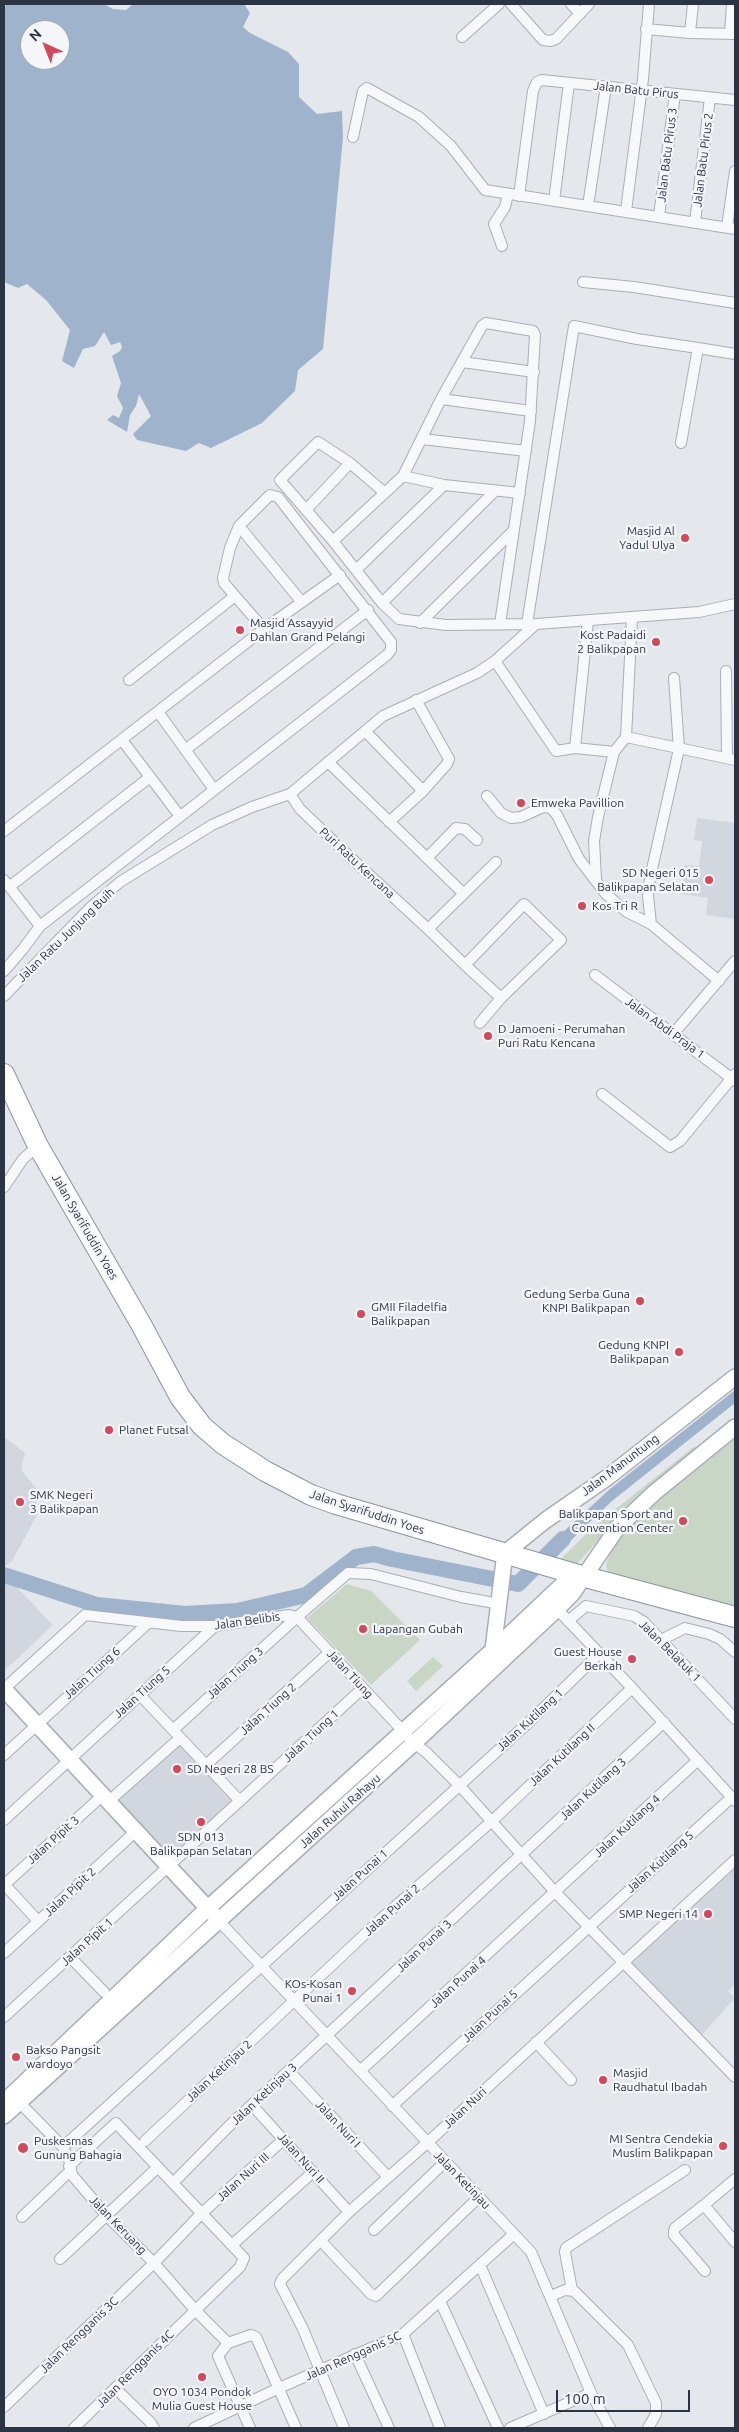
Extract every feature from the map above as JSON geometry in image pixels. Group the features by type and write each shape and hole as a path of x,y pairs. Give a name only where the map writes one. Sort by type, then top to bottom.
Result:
{"highway":[{"name":"Jalan Syarifuddin Yoes","path":"4,1074 38,1146 142,1326 180,1398 212,1436 265,1472 311,1495 505,1560 526,1560 735,1617"}],"main road":[{"name":"Jalan Manuntung","path":"505,1560 546,1520 608,1477 735,1377"},
{"path":"582,1576 618,1527 637,1508 735,1427"},
{"path":"493,1650 505,1560"},
{"name":"Jalan Ruhui Rahayu","path":"10,2096 219,1921 557,1609 572,1594 582,1576"},
{"name":"Jalan Ruhui Rahayu","path":"4,2116 10,2096 208,1908 493,1650 563,1584 582,1576"},
{"name":"Jalan Ketinjau","path":"4,1688 219,1921"}],"street":[{"path":"462,38 499,4"},
{"path":"510,4 543,40 550,42 556,39 589,4"},
{"path":"571,4 580,14"},
{"path":"626,212 649,4"},
{"path":"690,33 692,4"},
{"path":"646,29 733,34 732,4"},
{"name":"Jalan Batu Pirus","path":"519,196 532,91 537,82 542,80 735,100"},
{"path":"554,201 569,83"},
{"path":"588,206 606,86"},
{"path":"353,137 363,91 366,88 419,117 450,146 485,190 507,199 519,196 731,228 735,171"},
{"name":"Jalan Batu Pirus 3","path":"659,216 675,94"},
{"name":"Jalan Batu Pirus 2","path":"695,222 710,98"},
{"path":"502,246 494,224 507,199"},
{"path":"583,282 634,287 735,303"},
{"path":"333,541 403,476 441,399 482,326 486,323 533,331 535,335 531,411 500,624"},
{"path":"290,794 389,712 463,680 495,662 531,624 574,326 637,339 735,354"},
{"path":"681,443 698,348"},
{"path":"462,362 534,372"},
{"path":"441,399 531,411"},
{"path":"422,439 526,451"},
{"path":"385,493 350,463 318,442 282,477 282,483 333,541 382,604 399,619 446,626 531,624 699,612 735,604"},
{"path":"306,510 350,463"},
{"path":"403,476 444,485 520,493"},
{"path":"356,570 444,485"},
{"path":"382,604 495,491"},
{"path":"4,970 23,950 40,926 213,788 387,655 391,650 391,642 368,610 278,496 270,495 239,526 230,548 223,578 224,583 264,629"},
{"path":"239,526 301,601"},
{"path":"420,623 514,530"},
{"path":"4,831 264,629 340,575"},
{"path":"129,680 235,596"},
{"path":"185,750 368,610"},
{"path":"596,879 594,841 608,771 614,752 626,737 632,616"},
{"path":"575,748 588,620"},
{"path":"495,662 556,751 575,748 614,752"},
{"path":"626,737 731,759 726,670"},
{"path":"651,924 648,896 650,878 679,749 674,678"},
{"path":"389,822 423,791 447,764 449,759 416,700"},
{"path":"158,712 213,788"},
{"path":"366,732 423,791"},
{"path":"122,740 179,815"},
{"path":"328,762 463,892"},
{"path":"40,926 6,883 150,777"},
{"name":"Puri Ratu Kencana","path":"290,794 300,810 501,998"},
{"name":"Jalan Ratu Junjung Buih","path":"4,996 91,907 120,882 212,825 252,807 290,794"},
{"path":"487,796 501,813 511,818 521,817 542,807 551,808 557,815 579,859 615,903 651,924 719,981"},
{"path":"427,858 456,828 465,829 477,840"},
{"path":"428,928 496,862"},
{"path":"465,965 522,906 528,906 560,940 501,998 480,1023"},
{"path":"674,1033 735,961"},
{"name":"Jalan Abdi Praja 1","path":"595,975 616,993 734,1078"},
{"path":"602,1094 670,1147 675,1146 680,1141 734,1078"},
{"path":"4,1187 23,1159 38,1146"},
{"name":"Jalan Belibis","path":"4,1688 86,1615 92,1614 147,1624 181,1626 215,1626 288,1615 297,1617 338,1580 348,1573 356,1572 461,1597 500,1598"},
{"name":"Jalan Belatuk 1","path":"568,1621 586,1606 634,1616 644,1622 735,1719"},
{"path":"557,1609 734,1799"},
{"name":"Jalan Tiung","path":"297,1617 414,1743 427,1753 459,1785 556,1893 735,2076"},
{"name":"Jalan Tiung 3","path":"173,1730 297,1617"},
{"name":"Jalan Tiung 6","path":"4,1755 147,1624"},
{"name":"Jalan Tiung 5","path":"4,1820 215,1626"},
{"path":"661,1640 685,1628 720,1639 735,1652"},
{"name":"Jalan Tiung 2","path":"206,1766 330,1652"},
{"name":"Jalan Kutilang 1","path":"459,1785 600,1653"},
{"name":"Jalan Tiung 1","path":"170,1867 364,1688"},
{"name":"Jalan Kutilang II","path":"492,1821 632,1688"},
{"path":"139,1694 240,1802"},
{"name":"Jalan Kutilang 3","path":"522,1856 664,1722"},
{"name":"Jalan Pipit 3","path":"4,1883 180,1738"},
{"name":"Jalan Kutilang 4","path":"556,1893 698,1760"},
{"name":"Jalan Punai 1","path":"261,1966 459,1785"},
{"name":"Jalan Kutilang 5","path":"588,1926 734,1799"},
{"name":"Jalan Punai 2","path":"295,2002 382,1918 492,1821"},
{"name":"Jalan Pipit 2","path":"4,1953 136,1830"},
{"name":"Jalan Punai 3","path":"327,2036 522,1856"},
{"name":"Jalan Nuri","path":"320,2371 303,2329 280,2282 349,2212 427,2143 735,1860"},
{"name":"Jalan Pipit 1","path":"4,2017 170,1867"},
{"path":"4,1883 38,1921"},
{"name":"Jalan Punai 4","path":"360,2071 556,1893"},
{"name":"Jalan Ketinjau","path":"219,1921 534,2256 591,2393 610,2428"},
{"name":"Jalan Punai 5","path":"392,2106 588,1926"},
{"path":"70,1956 104,1992"},
{"path":"63,2147 261,1966"},
{"name":"Jalan Ketinjau 2","path":"144,2141 295,2002"},
{"name":"Jalan Ketinjau 3","path":"178,2178 252,2105 327,2036"},
{"path":"536,2042 571,2080"},
{"name":"Jalan Nuri I","path":"288,2071 388,2177"},
{"name":"Jalan Keruang","path":"10,2096 63,2147 70,2169 107,2216 154,2263 195,2310 228,2343"},
{"name":"Jalan Nuri II","path":"252,2105 349,2212"},
{"path":"22,2217 116,2123 201,2214 233,2244 314,2172"},
{"name":"Jalan Nuri III","path":"154,2263 201,2214 284,2139"},
{"path":"374,2230 445,2162"},
{"path":"60,2259 157,2168"},
{"path":"648,2428 656,2414 656,2403 632,2351 572,2290 565,2252 566,2248 685,2170"},
{"path":"705,2271 674,2235 674,2231 675,2228 735,2179"},
{"path":"321,2241 371,2294 376,2296 478,2198"},
{"path":"704,2206 735,2242"},
{"name":"Jalan Rengganis 5C","path":"194,2428 279,2388 403,2334 514,2234"},
{"name":"Jalan Rengganis 4C","path":"74,2428 243,2264 244,2258 233,2244"},
{"name":"Jalan Rengganis 3C","path":"4,2406 154,2263"},
{"path":"480,2265 544,2414"},
{"path":"551,2296 565,2290 572,2290"},
{"path":"440,2301 498,2428"},
{"path":"403,2334 440,2428"},
{"path":"250,2428 219,2361 219,2352 228,2343 251,2335 256,2337 296,2428"},
{"path":"356,2354 389,2428"},
{"path":"320,2371 344,2428"},
{"path":"116,2389 154,2428"},
{"path":"510,2428 591,2393"}],"shaded area":[{"name":"SD Negeri 015 Balikpapan Selatan","path":"697,818 735,823 735,919 706,915 708,898 682,894 685,865 699,866 702,841 694,840"},
{"name":"SMK Negeri 3 Balikpapan","path":"4,1437 25,1453 21,1470 36,1488 37,1515 12,1561 4,1567"},
{"path":"4,1574 53,1625 4,1671"},
{"name":"SD Negeri 28 BS","path":"179,1738 237,1800 169,1862 112,1800"},
{"name":"SMP Negeri 14","path":"735,1865 735,1984 728,1991 735,1998 699,2038 628,1962"}],"green space":[{"name":"Balikpapan Sport and Convention Center","path":"735,1436 735,1609 611,1576 606,1564 609,1556 622,1533 633,1520"},
{"path":"695,1446 701,1452 619,1518 574,1567 556,1564 593,1527"},
{"name":"Lapangan Gubah","path":"347,1584 371,1591 420,1640 371,1685 307,1618"},
{"path":"433,1657 443,1666 416,1691 407,1681"}],"water":[{"path":"7,4 104,4 113,9 126,10 133,4 244,4 250,13 243,27 250,33 288,52 299,64 299,97 317,114 342,111 343,137 323,349 298,370 295,391 262,423 211,448 199,443 186,451 137,440 133,434 151,416 139,394 136,406 130,415 127,432 107,420 113,415 119,418 123,408 117,396 121,383 112,356 120,351 122,347 120,342 111,345 104,332 95,346 83,349 74,368 62,361 70,330 46,300 27,284 18,288 4,282 4,8"},
{"path":"735,1390 735,1403 612,1501 567,1544 560,1535 610,1489"}],"waterway":[{"path":"4,1575 97,1605 185,1614 237,1611 306,1595 356,1557 374,1554 518,1584 563,1539"}],"place":[{"name":"Masjid Al Yadul Ulya","path":"685,538"},
{"name":"Masjid Assayyid Dahlan Grand Pelangi","path":"240,630"},
{"name":"Kost Padaidi 2 Balikpapan","path":"656,642"},
{"name":"Emweka Pavillion","path":"521,803"},
{"name":"SD Negeri 015 Balikpapan Selatan","path":"709,880"},
{"name":"Kos Tri R","path":"582,906"},
{"name":"D Jamoeni - Perumahan Puri Ratu Kencana","path":"488,1036"},
{"name":"Gedung Serba Guna KNPI Balikpapan","path":"640,1301"},
{"name":"GMII Filadelfia Balikpapan","path":"361,1314"},
{"name":"Gedung KNPI Balikpapan","path":"679,1352"},
{"name":"Planet Futsal","path":"109,1430"},
{"name":"SMK Negeri 3 Balikpapan","path":"20,1502"},
{"name":"Balikpapan Sport and Convention Center","path":"683,1521"},
{"name":"Lapangan Gubah","path":"363,1629"},
{"name":"Guest House Berkah","path":"632,1659"},
{"name":"SD Negeri 28 BS","path":"177,1769"},
{"name":"SDN 013 Balikpapan Selatan","path":"201,1822"},
{"name":"SMP Negeri 14","path":"708,1914"},
{"name":"KOs-Kosan Punai 1","path":"352,1991"},
{"name":"Bakso Pangsit wardoyo","path":"16,2057"},
{"name":"Masjid Raudhatul Ibadah","path":"603,2080"},
{"name":"MI Sentra Cendekia Muslim Balikpapan","path":"723,2146"},
{"name":"Puskesmas Gunung Bahagia","path":"23,2148"},
{"name":"OYO 1034 Pondok Mulia Guest House","path":"202,2377"}]}
